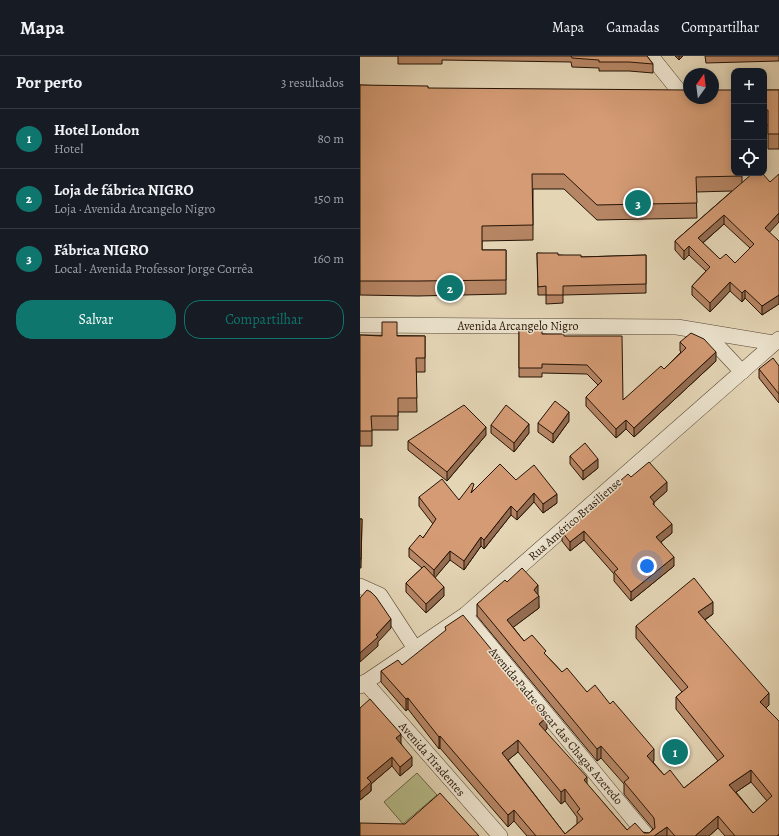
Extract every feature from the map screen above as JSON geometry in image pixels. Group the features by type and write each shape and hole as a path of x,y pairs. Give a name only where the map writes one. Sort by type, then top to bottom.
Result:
{"street":[{"path":"651,56 683,93"},
{"path":"667,96 683,96"},
{"name":"Avenida Arcangelo Nigro","path":"360,325 677,327 776,341"},
{"name":"Avenida Arcangelo Nigro","path":"677,327 714,342 742,372"},
{"name":"Rua Américo Brasiliense","path":"363,684 465,616 776,341"},
{"path":"360,586 380,595 416,650"},
{"name":"Avenida Padre Oscar das Chagas Azeredo","path":"465,616 647,836"},
{"name":"Avenida Tiradentes","path":"363,684 500,836"}],"green space":[{"path":"417,773 437,795 403,824 384,802"}],"building":[{"path":"571,56 647,56 653,64 599,62 599,60 572,58"},
{"path":"360,85 428,86 428,88 683,90 683,104 719,104 719,90 731,90 731,176 742,176 696,177 697,203 597,205 564,174 532,174 533,225 482,226 482,250 506,250 506,280 360,281"},
{"path":"767,90 779,90 779,134 768,134"},
{"path":"779,174 779,213 765,228 779,241 779,295 762,306 745,290 742,293 730,282 710,303 692,286 710,267 689,246 684,251 675,241 750,176 765,176 770,182","holes":["724,215 754,244 735,263 726,254 720,259 698,238"]},
{"path":"537,253 581,255 581,257 646,255 646,284 563,286 563,295 546,295 546,286 538,287"},
{"path":"382,322 397,322 397,336 425,336 425,358 416,358 417,398 398,398 398,416 371,416 372,431 360,431 360,335 382,336"},
{"path":"519,329 542,329 542,334 564,334 564,336 622,336 623,400 661,366 664,369 686,348 680,342 691,333 704,339 716,352 634,428 626,420 616,429 586,397 602,381 587,365 542,364 542,368 519,368"},
{"path":"773,358 779,366 779,394 759,369"},
{"path":"555,401 569,412 553,434 538,423"},
{"path":"464,405 486,427 447,472 408,441"},
{"path":"506,405 529,424 514,443 491,425"},
{"path":"585,443 598,459 583,471 570,456"},
{"path":"649,462 667,482 650,497 654,502 653,504 672,524 656,537 674,557 631,592 614,572 618,569 584,531 570,542 562,532 628,474 631,477"},
{"path":"500,464 516,480 534,465 557,494 543,504 534,493 517,512 511,506 484,540 481,537 464,561 450,551 434,570 409,548 420,535 423,538 436,519 419,497 442,479 459,500 472,483 474,484 471,493"},
{"path":"360,519 362,519 361,559 360,559"},
{"path":"424,566 444,587 426,604 406,583"},
{"path":"522,568 538,585 534,590 539,596 507,620 524,641 532,635 546,651 544,653 562,672 567,668 587,692 595,685 610,704 613,701 654,749 647,756 664,775 670,770 684,788 724,756 676,697 688,687 636,626 694,578 713,602 698,612 769,693 760,702 779,721 779,834 777,836 735,836 718,816 695,836 675,836 667,827 654,836 536,836 514,810 508,815 440,736 439,737 408,698 406,699 381,671 398,660 402,665 446,630 445,627 463,615 547,717 539,724 587,777 584,780 627,830 635,823 644,833 649,833 655,828 654,818 624,782 629,778 601,746 597,749 477,604 505,580 507,582","holes":["518,740 561,792 565,789 580,809 577,812 583,819 565,834 502,753","751,770 772,796 753,813 729,785"]},
{"path":"367,590 376,597 391,619 376,635 378,637 360,653 360,598"},
{"path":"370,699 401,734 396,738 412,757 400,767 392,757 367,778 371,782 360,792 360,708"},
{"path":"440,793 479,836 360,836 360,823 405,824"}],"place":[{"name":"Fábrica NIGRO","path":"638,203"},
{"name":"Loja de fábrica NIGRO","path":"450,288"},
{"name":"Hotel London","path":"675,752"}]}
